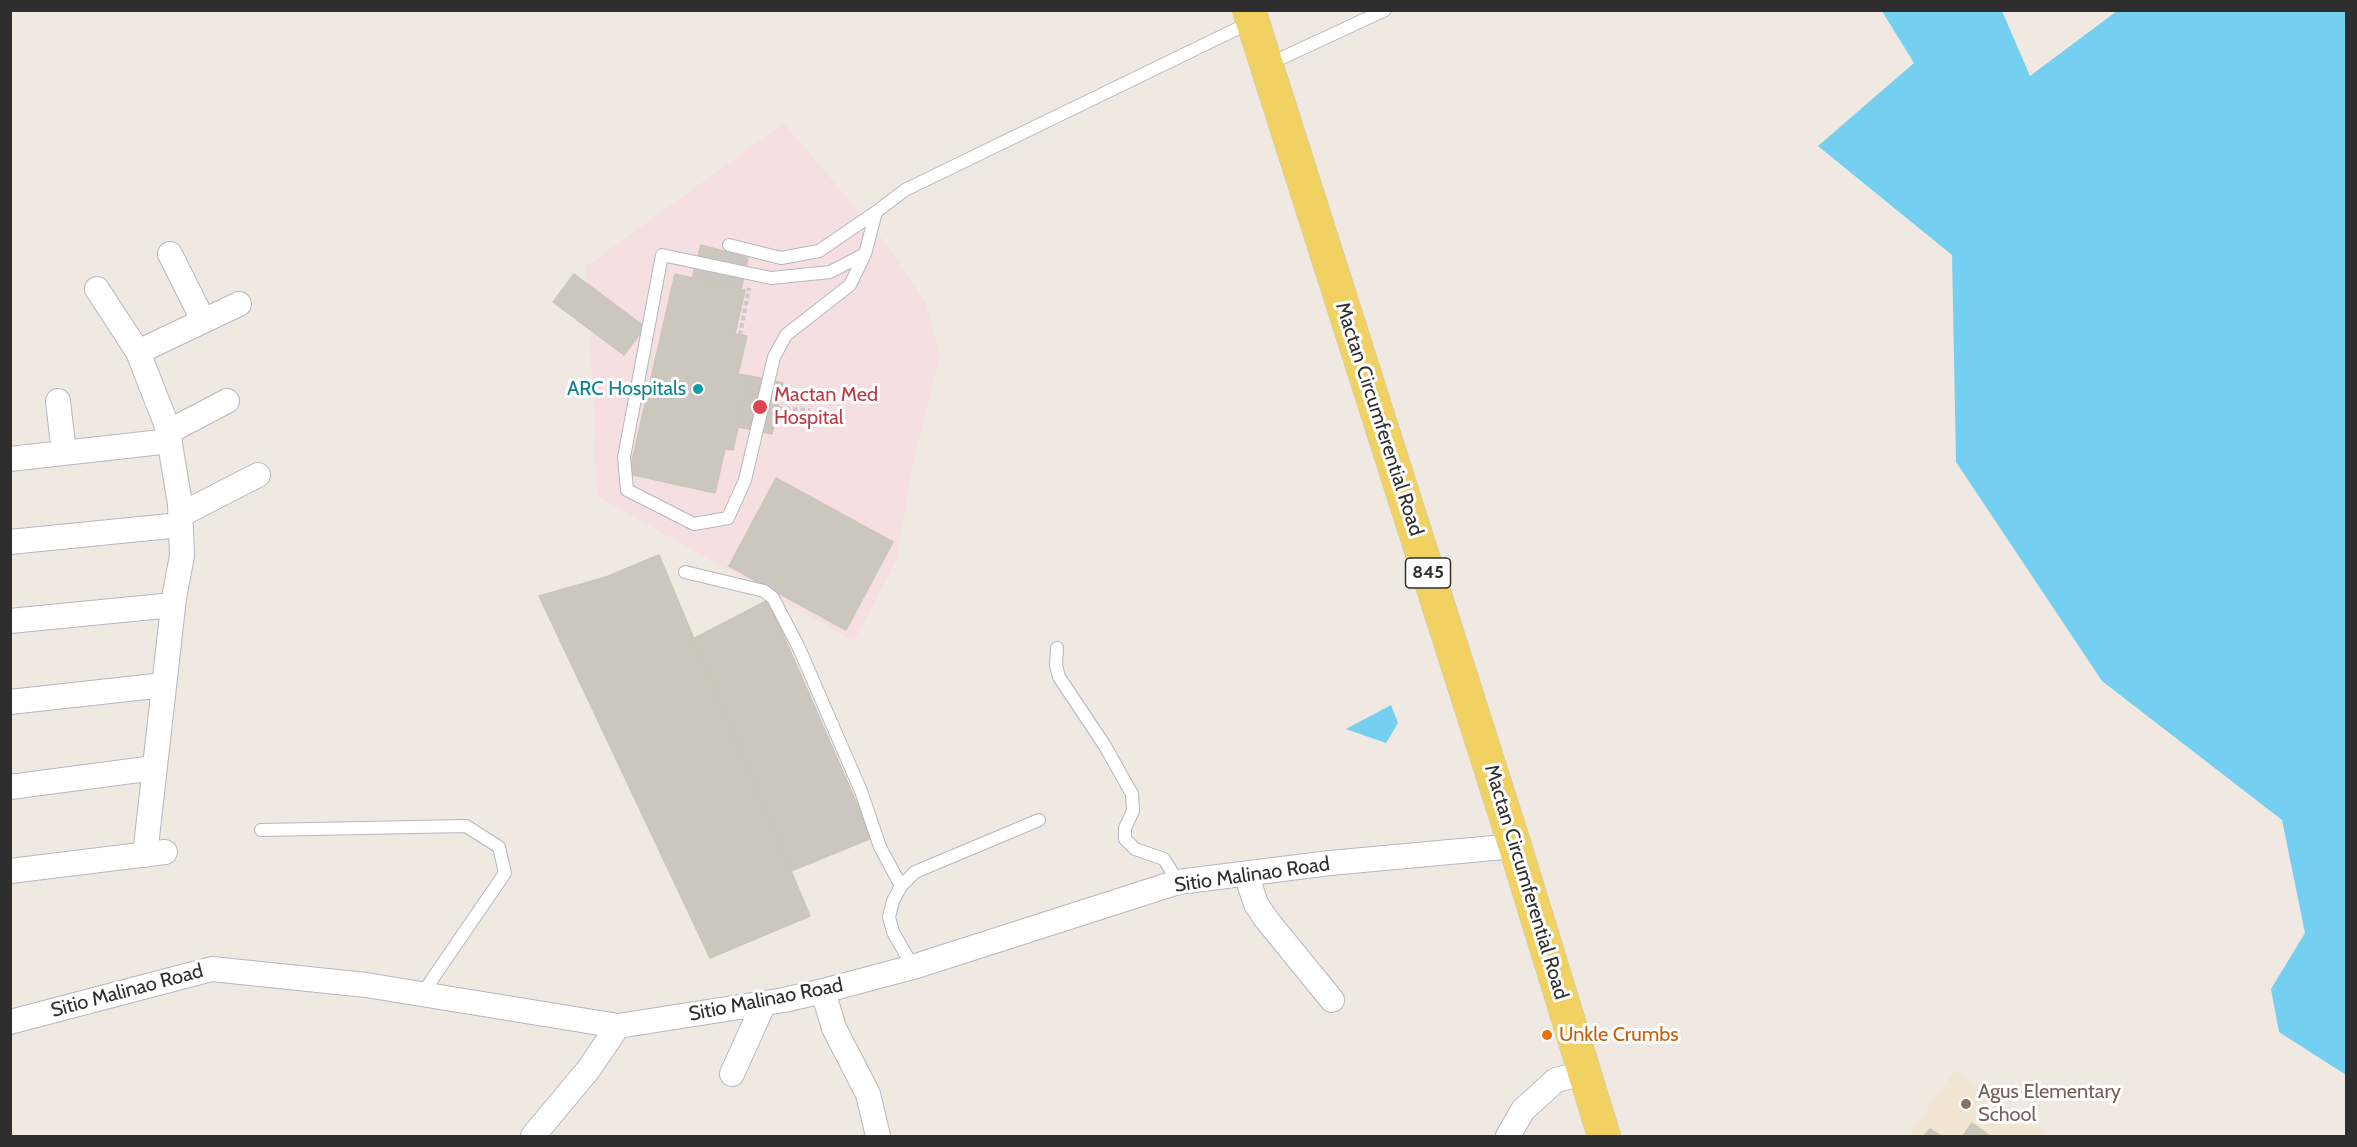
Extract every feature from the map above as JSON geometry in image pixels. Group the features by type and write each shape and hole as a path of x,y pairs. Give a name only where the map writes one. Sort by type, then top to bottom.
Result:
{"main road":[{"name":"Mactan Circumferential Road","path":"1251,16 1515,846 1604,1137"}],"street":[{"path":"170,254 203,320"},
{"path":"10,871 155,853 154,768 173,605 182,556 180,520 169,437 138,352 97,289"},
{"path":"138,352 238,303"},
{"path":"58,401 64,453"},
{"path":"10,459 169,437 227,401"},
{"path":"10,542 180,520 258,475"},
{"path":"10,621 173,605"},
{"path":"10,702 164,685"},
{"path":"10,787 154,768"},
{"name":"Sitio Malinao Road","path":"10,1022 212,969 366,985 618,1026 764,1003 823,991 913,967 1178,882 1330,863 1515,846"},
{"path":"1246,874 1256,904 1266,919 1332,1000"},
{"path":"823,991 834,1028 868,1094 878,1137"},
{"path":"732,1074 764,1003"},
{"path":"533,1137 588,1070 618,1026"},
{"path":"1508,1137 1522,1110 1556,1080 1584,1072"}],"lane":[{"path":"1266,65 1385,10"},
{"path":"729,245 781,258 819,252 905,190 1251,16"},
{"path":"865,254 830,272 771,278 662,255 624,458 627,490 694,524 728,518 745,480 774,357 786,335 850,285 865,254 876,212"},
{"path":"685,572 764,591 773,598 799,648 861,791 880,847 901,886"},
{"path":"1057,648 1059,677 1105,746 1132,794 1133,811 1125,828 1125,839 1135,849 1164,859 1178,882"},
{"path":"913,967 893,932 889,917 901,886 915,872 1039,820"},
{"path":"261,830 466,826 499,847 505,873 422,994"}],"path":[{"path":"740,335 750,285"},
{"path":"778,408 810,410"}],"shaded area":[{"name":"Mactan Med Hospital","path":"784,123 889,247 926,304 941,355 914,459 897,559 854,641 597,496 587,266"},
{"name":"Agus Elementary School","path":"1954,1071 2049,1136 1909,1136"}],"water":[{"path":"1882,11 2002,11 2030,76 2117,11 2346,11 2346,1075 2279,1032 2271,989 2305,933 2282,820 2102,681 1956,462 1952,255 1818,146 1914,63"},
{"path":"1391,705 1398,723 1386,743 1346,729"}],"building":[{"path":"701,245 748,258 741,289 692,278"},
{"path":"574,274 645,327 624,355 553,302"},
{"name":"ARC Hospitals","path":"675,274 745,290 735,334 747,336 738,374 750,376 733,450 725,449 715,493 629,474"},
{"path":"750,376 783,383 772,434 739,427"},
{"path":"776,478 893,542 846,630 729,566"},
{"path":"659,555 810,916 710,958 539,596 606,577"},
{"path":"768,600 872,838 791,871 693,639"},
{"path":"1972,1123 1990,1136 1963,1136"},
{"path":"1930,1129 1941,1136 1924,1136"}],"place":[{"name":"ARC Hospitals","path":"698,389"},
{"name":"Mactan Med Hospital","path":"760,407"},
{"name":"Unkle Crumbs","path":"1547,1035"},
{"name":"Agus Elementary School","path":"1966,1104"}]}
